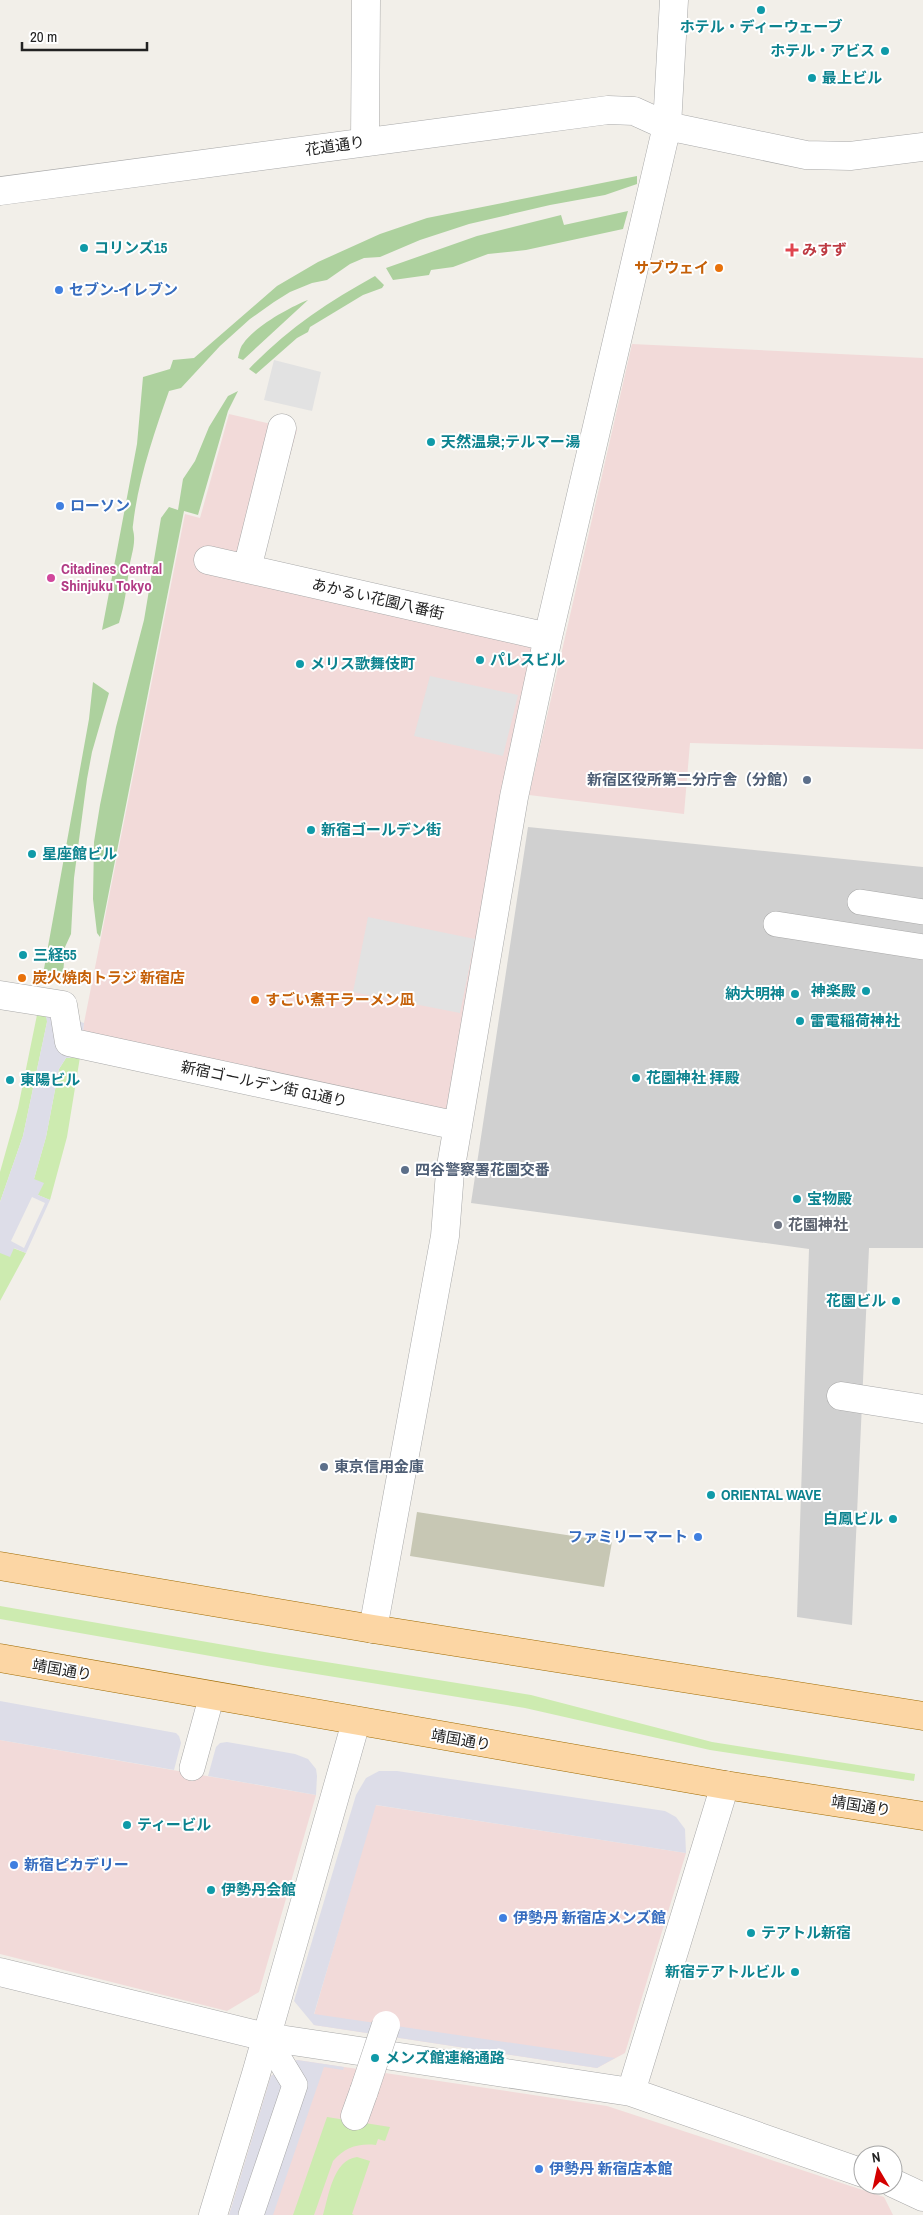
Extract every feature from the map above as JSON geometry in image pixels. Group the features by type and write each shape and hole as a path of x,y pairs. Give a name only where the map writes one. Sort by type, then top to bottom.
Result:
{"main road":[{"path":"0,1566 373,1629 923,1716"},
{"name":"靖国通り","path":"0,1658 356,1722 724,1785 923,1816"}],"street":[{"path":"365,142 366,0"},
{"path":"373,1629 445,1236 450,1172 514,797 548,637 667,126 674,0"},
{"name":"花道通り","path":"0,191 608,110 634,111 667,126 806,155 850,156 923,147"},
{"path":"247,569 282,428"},
{"name":"あかるい花園八番街","path":"208,560 548,637"},
{"name":"新宿ゴールデン街 G1通り","path":"0,995 63,1005 70,1042 458,1126"},
{"path":"841,1396 923,1409"},
{"path":"214,2215 356,1722"},
{"path":"631,2092 724,1785"},
{"path":"0,1972 266,2037 631,2092 853,2170"},
{"path":"355,2116 386,2025"},
{"path":"903,2188 923,2197"}],"lane":[{"path":"860,902 923,912"},
{"path":"776,924 923,947"},
{"path":"192,1768 212,1696"},
{"path":"251,2215 294,2085 266,2037"}],"shaded area":[{"path":"632,344 923,358 923,749 690,743 684,814 529,795"},
{"path":"274,360 321,372 312,411 264,400"},
{"name":"新宿ゴールデン街","path":"229,414 297,430 257,574 534,637 443,1136 80,1057 84,1023 185,514 200,518"},
{"path":"430,676 518,695 503,756 414,736"},
{"name":"花園神社","path":"528,827 923,867 923,1248 869,1248 852,1625 797,1617 809,1249 471,1203"},
{"path":"368,917 475,939 460,1013 353,992"},
{"path":"38,1010 84,1023 80,1057 66,1058 59,1069 46,1137 34,1179 44,1183 38,1195 50,1200 26,1253 14,1248 10,1257 0,1253 0,1202 23,1136 47,1022 46,1017","holes":["32,1197 45,1203 24,1248 11,1241"]},
{"path":"417,1512 612,1542 604,1587 410,1556"},
{"path":"0,1701 176,1733 181,1743 174,1770 0,1740"},
{"name":"伊勢丹会館","path":"0,1740 316,1795 259,1992 227,2011 0,1954"},
{"path":"227,1742 295,1754 308,1759 316,1769 316,1795 208,1776 216,1747 220,1743"},
{"path":"379,1771 397,1771 665,1811 676,1817 685,1829 686,1853 376,1805 314,2014 615,2058 597,2068 314,2025 294,2001 356,1795 366,1778"},
{"name":"伊勢丹 新宿店メンズ館","path":"375,1805 686,1853 625,2053 597,2068 314,2025 312,2022 313,2018"},
{"name":"伊勢丹 新宿店本館","path":"297,2060 607,2106 853,2187 853,2195 878,2195 884,2197 893,2215 229,2215 271,2076"},
{"path":"297,2060 344,2067 343,2070 324,2067 273,2215 229,2215 271,2076"}],"green space":[{"path":"637,176 637,184 605,195 550,205 469,224 420,240 380,257 364,258 350,264 327,280 312,283 290,292 250,319 220,346 181,388 169,391 152,440 135,508 134,544 121,616 119,623 102,630 137,444 143,377 170,369 173,360 194,358 277,286 318,262 380,234 427,218"},
{"path":"628,211 623,229 526,250 488,254 453,267 431,270 429,275 393,280 386,268 477,236 561,215 564,225"},
{"path":"375,276 384,285 382,288 363,295 310,327 308,332 297,338 256,374 249,369 293,329 341,296"},
{"path":"308,300 243,360 238,358 242,345 255,331 292,307"},
{"path":"238,391 228,411 198,515 184,511 100,937 97,933 93,899 94,842 116,727 144,620 161,518 169,507 178,510 183,479 195,461 209,427 228,396"},
{"path":"93,682 109,693 92,752 87,779 74,878 71,934 65,947 63,976 58,983 42,980 89,719"},
{"path":"38,1010 47,1017 47,1022 23,1136 0,1202 0,1172 18,1108"},
{"path":"80,1057 67,1137 50,1200 38,1195 34,1179 46,1137 59,1069 66,1058"},
{"path":"13,1248 26,1253 0,1301 0,1253"},
{"path":"0,1606 270,1653 531,1695 712,1742 915,1774 914,1781 710,1750 525,1708 267,1666 0,1619"},
{"path":"327,2117 390,2127 385,2141 378,2139 376,2145 364,2145 347,2149 333,2161 314,2215 293,2215"},
{"path":"357,2157 370,2161 352,2214 354,2215 323,2215 337,2171 349,2160"}],"place":[{"name":"ホテル・ディーウェーブ","path":"761,10"},
{"name":"ホテル・アビス","path":"885,51"},
{"name":"最上ビル","path":"812,78"},
{"name":"コリンズ15","path":"84,248"},
{"name":"みすず","path":"792,250"},
{"name":"サブウェイ","path":"719,268"},
{"name":"セブン-イレブン","path":"59,290"},
{"name":"天然温泉;テルマー湯","path":"431,442"},
{"name":"ローソン","path":"60,506"},
{"name":"Citadines Central Shinjuku Tokyo","path":"51,578"},
{"name":"パレスビル","path":"480,660"},
{"name":"メリス歌舞伎町","path":"300,664"},
{"name":"新宿区役所第二分庁舎（分館）","path":"807,780"},
{"name":"新宿ゴールデン街","path":"311,830"},
{"name":"星座館ビル","path":"32,854"},
{"name":"三経55","path":"23,955"},
{"name":"炭火焼肉トラジ 新宿店","path":"22,978"},
{"name":"神楽殿","path":"866,991"},
{"name":"納大明神","path":"795,994"},
{"name":"すごい煮干ラーメン凪","path":"255,1000"},
{"name":"雷電稲荷神社","path":"800,1021"},
{"name":"花園神社 拝殿","path":"636,1078"},
{"name":"東陽ビル","path":"10,1080"},
{"name":"四谷警察署花園交番","path":"405,1170"},
{"name":"宝物殿","path":"797,1199"},
{"name":"花園神社","path":"778,1225"},
{"name":"花園ビル","path":"896,1301"},
{"name":"東京信用金庫","path":"324,1467"},
{"name":"ORIENTAL WAVE","path":"711,1495"},
{"name":"白鳳ビル","path":"893,1519"},
{"name":"ファミリーマート","path":"698,1537"},
{"name":"ティービル","path":"127,1825"},
{"name":"新宿ピカデリー","path":"14,1865"},
{"name":"伊勢丹会館","path":"211,1890"},
{"name":"伊勢丹 新宿店メンズ館","path":"503,1918"},
{"name":"テアトル新宿","path":"751,1933"},
{"name":"新宿テアトルビル","path":"795,1972"},
{"name":"メンズ館連絡通路","path":"375,2058"},
{"name":"伊勢丹 新宿店本館","path":"539,2169"}]}
